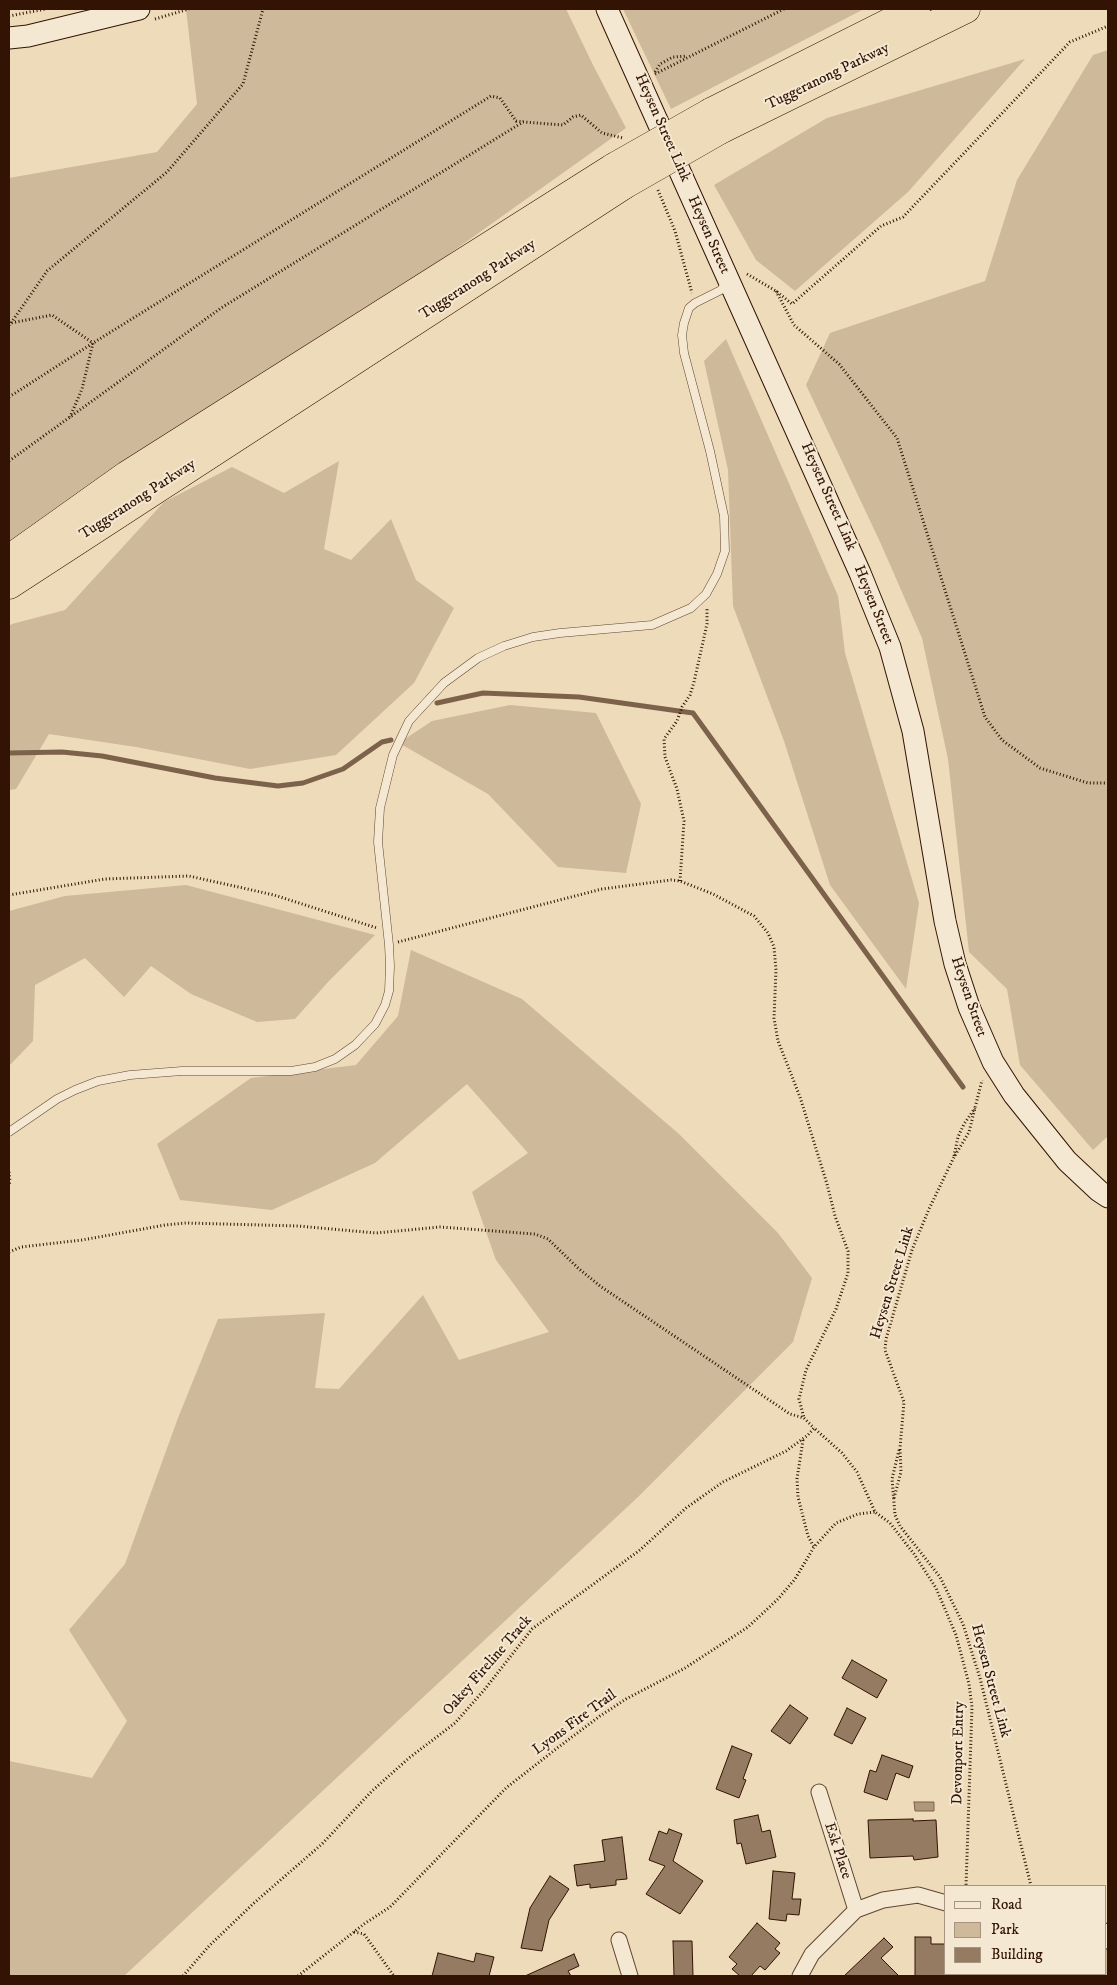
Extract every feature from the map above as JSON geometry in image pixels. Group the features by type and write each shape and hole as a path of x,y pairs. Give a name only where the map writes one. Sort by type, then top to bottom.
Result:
{"highway":[{"name":"Tuggeranong Parkway","path":"9,559 127,475 619,176 916,9"},
{"name":"Tuggeranong Parkway","path":"716,121 966,9"},
{"name":"Tuggeranong Parkway","path":"9,584 619,176"}],"main road":[{"path":"9,38 28,36 139,9"},
{"name":"Heysen Street","path":"607,9 860,573 890,647 913,730 945,921 955,964 969,1007 993,1062 1014,1096 1067,1161 1108,1197"}],"street":[{"name":"Esk Place","path":"819,1792 856,1910"},
{"path":"800,1976 812,1954 856,1910 883,1900 918,1895 944,1902"},
{"path":"619,1940 630,1976"}],"lane":[{"path":"9,1132 57,1099 98,1082 130,1074 182,1071 291,1070 315,1067 335,1059 355,1046 366,1035 375,1024 385,1005 388,991 389,945 378,842 380,808 393,755 409,721 432,694 461,669 478,658 504,646 532,638 560,633 652,625 691,608 706,594 717,574 725,551 724,516 710,451 684,353 682,335 689,308 695,303 722,290 728,280"}],"path":[{"path":"9,16 46,9"},
{"path":"10,324 47,271 167,172 243,84 263,9"},
{"path":"690,56 673,57 660,64 654,75 784,9"},
{"path":"728,280 744,272 776,291 792,304 881,226 903,217 1070,42 1108,26"},
{"path":"9,397 491,96 500,98 516,121 563,125 572,117 581,115 602,134 623,138 632,137"},
{"path":"9,462 221,308 523,122"},
{"path":"656,186 675,231 695,303"},
{"path":"776,291 794,325 839,364 897,438 986,717 1002,740 1040,768 1088,783 1108,782"},
{"path":"10,324 52,315 93,343"},
{"path":"70,417 82,389 93,343"},
{"path":"680,881 684,821 677,789 665,757 664,738 680,715 694,682 708,624 706,594"},
{"path":"9,895 105,879 189,876 274,895 386,931"},
{"path":"389,945 602,890 634,884 680,881 713,894 754,916 768,933 774,947 776,970 774,1018 778,1041 800,1097 835,1216 848,1251 848,1273 836,1309 806,1370 799,1399 804,1418"},
{"name":"Heysen Street Link","path":"894,1498 901,1472 900,1448 904,1402 885,1350 886,1339 912,1250 929,1208 969,1132 982,1089 982,1076"},
{"name":"Heysen Street Link","path":"954,1158 958,1137 977,1105"},
{"path":"9,1172 9,1184"},
{"path":"9,1252 21,1247 82,1240 186,1223 298,1226 376,1233 440,1227 535,1234 548,1239 600,1286 790,1414 804,1418 814,1428"},
{"name":"Oakey Fireline Track","path":"183,1976 209,1946 254,1903 322,1844 372,1791 409,1758 455,1723 532,1629 625,1562 686,1508 723,1482 786,1451 803,1440 814,1428"},
{"name":"Devonport Entry","path":"814,1428 833,1444 857,1472 875,1512 890,1523 914,1554 936,1588 956,1635 966,1669 972,1707 966,1885"},
{"path":"803,1440 797,1479 798,1497 808,1536 814,1547"},
{"name":"Heysen Street Link","path":"900,1448 892,1479 896,1514 900,1526 940,1577 963,1624 980,1678 1031,1885"},
{"name":"Lyons Fire Trail","path":"298,1976 354,1932 390,1907 506,1788 556,1748 619,1703 685,1668 748,1627 795,1580 814,1547 836,1523 858,1514 875,1512"},
{"path":"354,1932 364,1934 394,1976"}],"green space":[{"path":"186,9 566,9 626,128 275,378 9,559 9,178 157,152 197,104"},
{"path":"623,9 864,9 671,109"},
{"path":"1108,50 1108,1136 1093,1150 1020,1065 1007,989 969,952 948,759 922,638 881,544 806,385 830,333 985,281 1017,180 1093,55"},
{"path":"1025,59 908,192 795,291 756,260 714,185 827,118"},
{"path":"726,339 838,596 845,653 919,903 906,989 830,885 784,741 733,606 728,470 704,361"},
{"path":"339,461 324,549 351,560 391,519 416,580 454,608 414,683 336,755 250,769 136,747 49,734 16,789 9,790 9,626 65,610 164,502 232,467 284,493"},
{"path":"510,705 596,713 641,804 626,873 558,867 488,794 399,743 432,721"},
{"path":"186,885 375,935 328,982 295,1019 257,1022 191,994 151,966 124,997 85,958 35,985 33,1041 9,1066 9,911 65,896"},
{"path":"411,950 522,999 679,1134 778,1233 812,1278 793,1342 638,1497 124,1976 9,1976 9,1761 92,1778 127,1721 69,1630 125,1564 178,1418 218,1319 325,1313 315,1388 339,1389 423,1295 459,1360 549,1332 496,1260 472,1192 528,1153 467,1084 375,1163 272,1210 180,1200 157,1144 251,1078 356,1065 398,1016"},
{"path":"1108,1947 1108,1976 1089,1976 1107,1975"}],"shaded area":[{"path":"914,1802 934,1802 934,1811 915,1811"}],"building":[{"path":"852,1660 887,1680 877,1698 842,1678"},
{"path":"790,1705 808,1718 790,1744 771,1731"},
{"path":"847,1708 866,1718 852,1744 834,1735"},
{"path":"732,1746 752,1754 743,1779 746,1780 739,1798 716,1789"},
{"path":"882,1755 913,1766 909,1778 896,1773 887,1800 864,1792 870,1770 876,1772"},
{"path":"758,1815 762,1832 770,1830 776,1857 746,1864 741,1843 737,1844 734,1820"},
{"path":"913,1819 913,1821 936,1820 938,1857 914,1860 913,1856 870,1858 868,1820"},
{"path":"669,1829 682,1834 673,1861 703,1881 680,1914 646,1894 665,1866 649,1860 659,1831 667,1834"},
{"path":"622,1837 627,1879 616,1880 616,1885 590,1888 590,1884 577,1886 574,1865 605,1861 602,1840"},
{"path":"773,1871 795,1873 792,1899 801,1899 799,1915 787,1914 786,1921 769,1919"},
{"path":"550,1876 569,1889 549,1920 542,1951 521,1948 530,1908"},
{"path":"757,1923 780,1943 775,1949 780,1953 765,1970 760,1966 751,1976 740,1976 732,1969 737,1964 729,1957"},
{"path":"915,1937 931,1937 931,1944 944,1944 944,1975 946,1976 915,1976"},
{"path":"884,1938 893,1947 881,1958 899,1976 844,1976"},
{"path":"673,1941 692,1941 693,1976 674,1976"},
{"path":"438,1953 474,1962 476,1953 494,1957 489,1976 432,1976"},
{"path":"574,1954 579,1966 568,1971 571,1976 525,1976"}],"waterway":[{"path":"437,703 483,693 579,697 693,713 963,1087"},
{"path":"9,753 62,752 102,756 215,778 278,786 303,783 343,769 382,742 391,740"}]}
